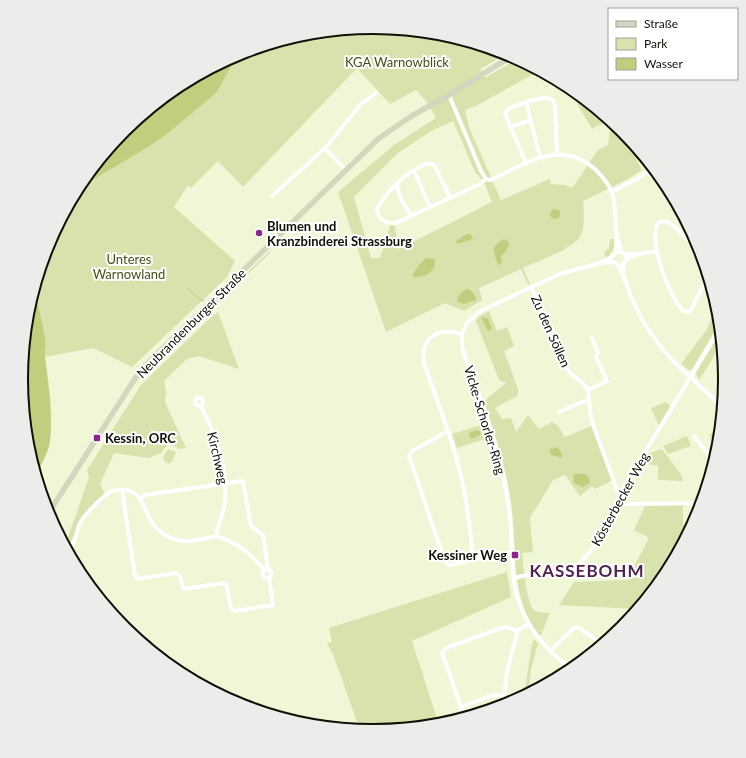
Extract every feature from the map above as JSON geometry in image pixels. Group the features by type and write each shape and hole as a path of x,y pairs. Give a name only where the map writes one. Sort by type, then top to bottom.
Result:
{"main road":[{"name":"Neubrandenburger Straße","path":"52,507 140,371 378,139 391,129 505,60"}],"street":[{"path":"272,196 325,148 361,104 376,93"},
{"path":"449,95 486,179"},
{"path":"526,163 505,112 508,109 526,102 546,98 550,98 554,102 557,154"},
{"path":"526,102 540,157"},
{"path":"510,127 531,120"},
{"path":"325,148 346,171"},
{"path":"450,197 433,164 428,163 397,183 381,200 377,210 382,220 388,223 396,223 480,184 486,179 493,179 540,157 557,154 579,158 591,165 604,178 612,192 615,206 617,236 621,252 627,259"},
{"path":"414,171 430,207"},
{"path":"612,192 648,171"},
{"path":"397,183 398,190 406,209 412,215"},
{"path":"689,241 670,224 664,221 658,223 656,226 657,252 667,285 673,298 683,312 688,312 691,310 704,284"},
{"path":"471,560 470,532 465,492 459,465 448,430 424,363 423,352 427,342 433,335 438,333 447,332 462,334 467,323 474,315 560,274 600,263 621,252 639,254 657,252"},
{"path":"624,278 623,264 627,259 639,254"},
{"path":"613,256 645,325 666,354 717,402"},
{"path":"600,263 623,264"},
{"name":"Zu den Söllen","path":"531,288 566,368 583,383 588,390"},
{"name":"Vicke-Schorler-Ring","path":"462,334 461,340 463,352 484,408 502,473 509,513 514,578 519,601 529,624 537,636 567,665"},
{"name":"Kösterbecker Weg","path":"570,576 573,570 599,542 620,504 619,495 715,335"},
{"path":"592,338 598,353 596,357 607,381 588,390 590,411 593,425 619,495"},
{"path":"559,412 589,399"},
{"name":"Kirchweg","path":"200,405 212,428 225,483 224,508 216,536"},
{"path":"448,430 409,454 409,459 446,563 451,565 512,552"},
{"path":"694,436 709,455"},
{"path":"140,498 145,495 241,481 244,483 252,527 263,535 266,570 263,573 263,576 266,579 269,578"},
{"path":"71,545 74,542 80,525 86,516 108,493 122,490 132,492 140,498 150,520 156,528 168,537 175,540 191,542 216,536 242,547 266,570 272,573 269,578 273,605 236,611 231,609 227,586 225,584 184,589 178,574 139,579 136,578 122,490"},
{"path":"620,504 695,503"},
{"path":"514,578 536,573 573,570"},
{"path":"504,699 510,656 518,631 529,624"},
{"path":"463,712 442,656 443,650 504,627 518,631"},
{"path":"550,650 575,627 597,641"},
{"path":"461,706 493,695 504,695"}],"green space":[{"path":"373,34 418,37 440,41 484,52 500,58 480,69 485,78 511,63 534,74 476,106 465,110 469,127 501,200 550,179 551,184 565,185 572,188 598,150 608,145 610,129 634,155 642,170 628,179 583,201 584,214 582,234 576,242 562,251 523,268 530,284 528,284 521,269 479,288 482,300 464,311 445,303 386,332 338,192 394,145 436,118 427,102 416,90 390,104 357,68 243,187 218,161 191,188 188,185 174,207 235,261 227,277 132,367 93,348 45,357 50,391 51,428 48,450 40,467 31,424 28,379 29,356 31,334 40,290 54,247 74,206 86,187 99,169 129,135 163,105 181,92 220,70 262,52 328,37","holes":["453,121 475,172 484,182 492,202 399,249 394,223 391,223 380,258 371,258 354,197 398,153 431,131"]},
{"path":"574,98 603,123 592,129"},
{"path":"610,239 614,239 614,248 609,256 605,257 604,254 607,249 609,249"},
{"path":"489,311 497,331 507,327 514,346 504,351 518,389 518,395 495,408 502,419 511,418 516,432 528,415 539,429 552,422 558,426 565,437 593,425 613,480 595,489 592,486 580,496 565,475 553,480 530,518 533,552 522,553 529,600 532,607 538,612 550,613 541,635 539,635 528,617 521,598 517,578 515,557 517,557 517,553 515,553 512,509 508,483 484,401 506,383 499,380 476,321 478,317"},
{"path":"218,312 239,369 199,356 187,359 164,381 166,392 165,402 186,448 180,449 168,444 161,453 148,458 114,453 100,484 104,492 103,495 83,515 74,537 70,543 68,539 89,477 87,470 141,385"},
{"path":"712,317 715,332 692,369 689,370 681,364 707,329"},
{"path":"716,340 716,350 713,358 699,380 696,373"},
{"path":"666,402 672,408 660,428 651,408"},
{"path":"484,424 488,438 457,448 452,434"},
{"path":"714,431 712,439 709,436"},
{"path":"687,436 691,446 668,454 663,446"},
{"path":"168,449 176,452 171,463 166,463 163,457"},
{"path":"662,449 682,476 683,481 658,480 658,466 642,463 647,454"},
{"path":"683,505 683,524 686,524 672,552 647,589 630,609 559,605 574,582 627,580 649,538 634,530 645,506"},
{"path":"507,572 511,597 412,641 437,718 396,723 358,723 333,654 327,643 332,642 329,628"},
{"path":"534,639 538,644 531,669 530,686 525,688"}],"water":[{"path":"232,64 216,93 168,133 148,147 90,181 129,135 181,92"},
{"path":"553,209 557,209 559,210 559,218 553,219 550,216 550,212"},
{"path":"467,234 471,235 473,239 457,244 456,241"},
{"path":"504,239 508,241 509,245 501,256 502,262 498,265 494,253 494,247"},
{"path":"427,258 435,259 435,264 432,270 426,275 414,277 412,275 420,264"},
{"path":"469,289 476,297 476,300 464,304 458,302 457,298 459,295 463,291"},
{"path":"38,301 45,339 45,355 50,399 51,431 46,454 40,467 31,424 28,379 31,334"},
{"path":"481,317 488,319 492,329 489,331 487,329"},
{"path":"478,430 480,435 472,439 470,438 469,433"},
{"path":"557,447 561,452 562,458 551,455 549,449"},
{"path":"573,474 584,474 588,476 590,483 582,487 574,483"}],"waterway":[{"path":"213,303 215,304 270,252"},
{"path":"187,288 204,301"}],"place":[{"name":"Blumen und Kranzbinderei Strassburg","path":"259,233"},
{"name":"Kessin, ORC","path":"97,438"},
{"name":"Kessiner Weg","path":"515,555"}],"district":[{"name":"KASSEBOHM","path":"587,570"}],"park label":[{"name":"KGA Warnowblick","path":"397,62"},
{"name":"Unteres Warnowland","path":"129,266"}]}
